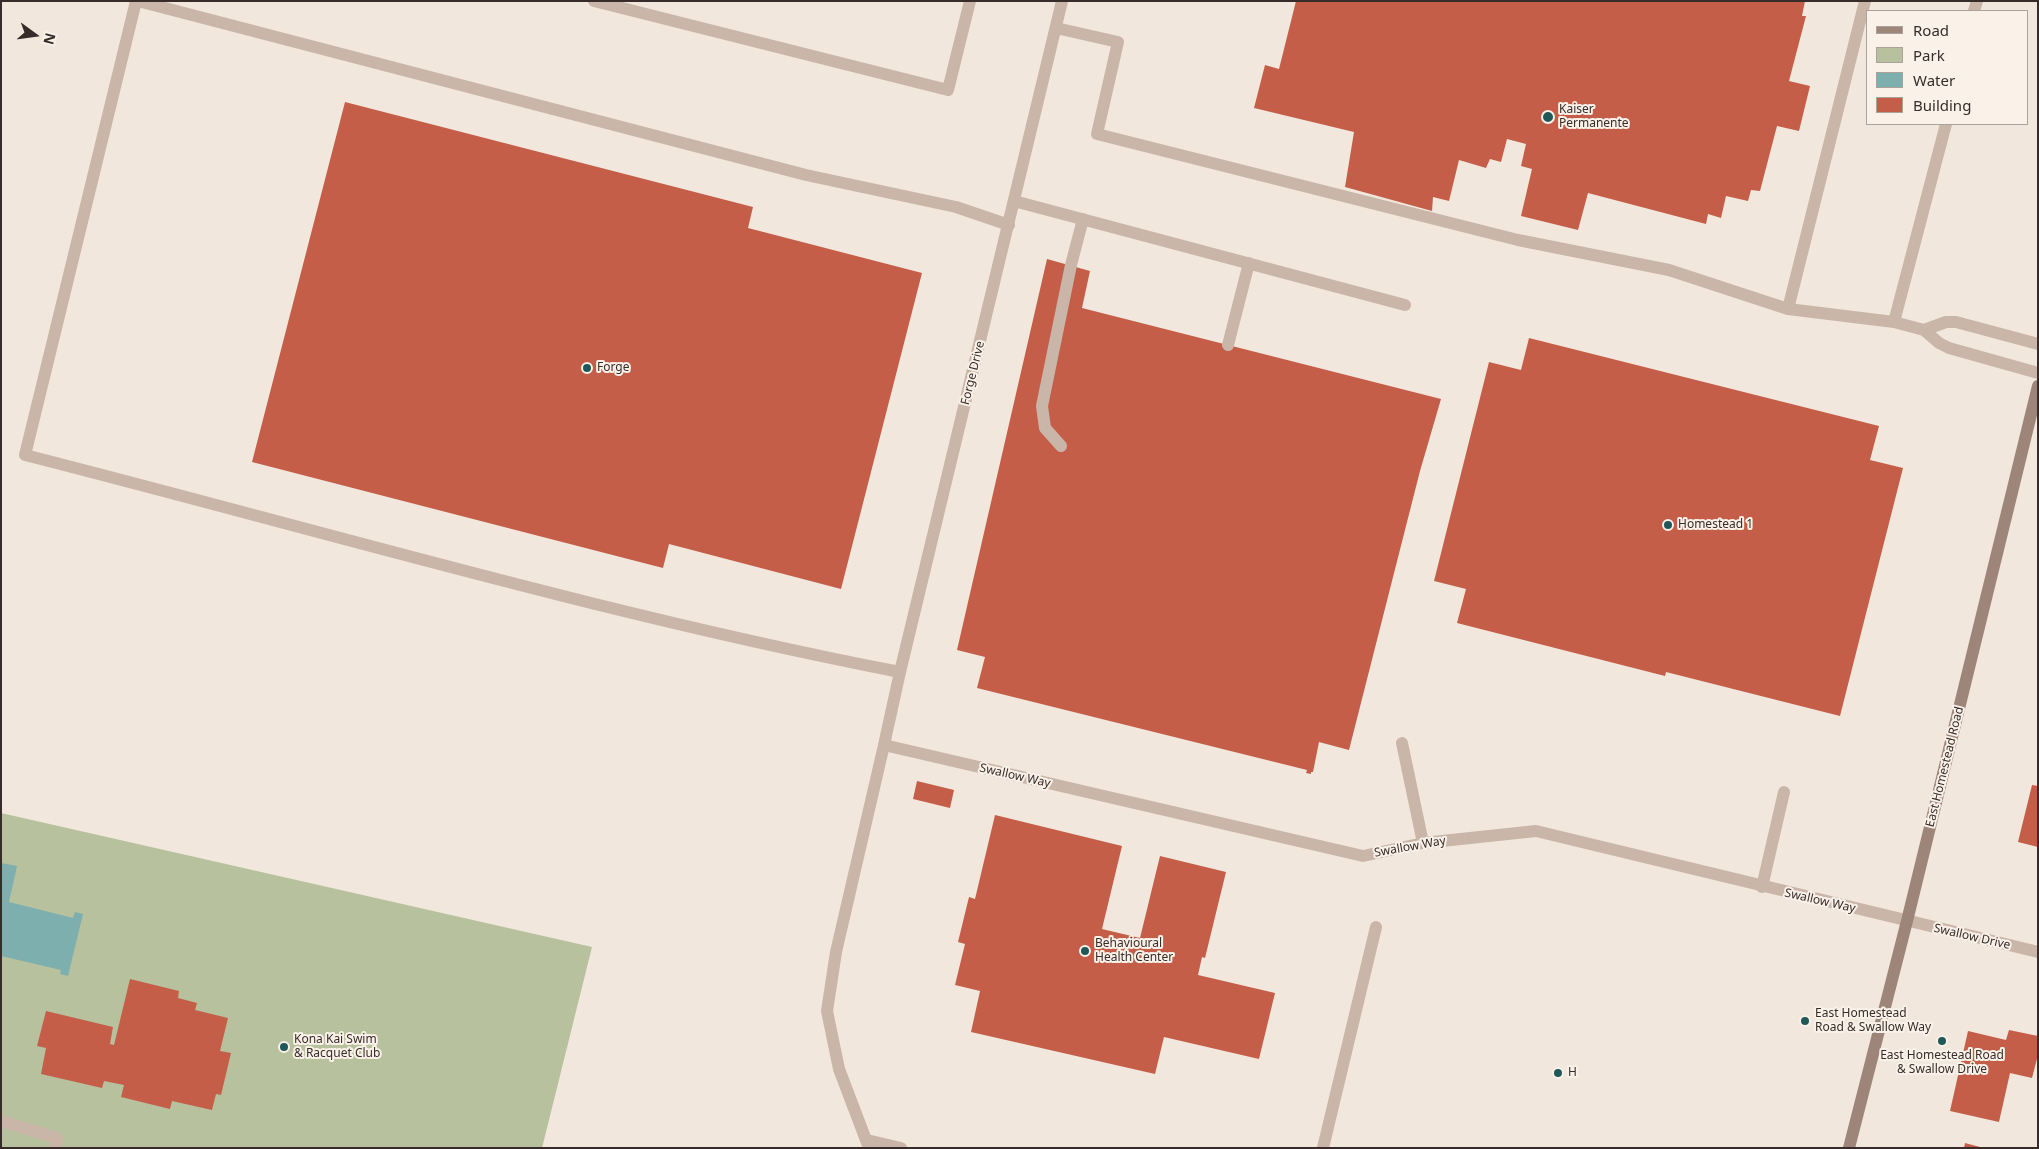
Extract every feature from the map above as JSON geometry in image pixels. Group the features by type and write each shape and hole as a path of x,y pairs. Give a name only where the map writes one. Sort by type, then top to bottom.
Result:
{"main road":[{"name":"East Homestead Road","path":"1849,1148 1907,921 2038,386"}],"street":[{"path":"900,672 804,654 492,578 25,455 137,1 806,175 956,207 1009,225"},
{"path":"594,1 615,4 948,90 970,1"},
{"name":"Forge Drive","path":"868,1144 838,1069 827,1011 836,952 900,672 1062,1"},
{"path":"1788,309 1865,1"},
{"path":"1056,28 1118,42 1096,134 1518,240 1669,270 1788,309 1894,322 1924,330 1939,343 1949,348 2038,373"},
{"path":"1894,322 1946,125"},
{"path":"1014,201 1406,304"},
{"path":"1061,446 1045,428 1042,406 1071,265 1083,219"},
{"path":"1228,345 1248,263"},
{"path":"1924,330 1946,322 1956,322 2038,344"},
{"path":"1402,743 1423,843"},
{"name":"Swallow Way","path":"884,745 1363,856 1423,843 1536,832 1907,921"},
{"path":"1762,887 1784,792"},
{"name":"Swallow Drive","path":"1907,921 2038,952"},
{"path":"1323,1148 1376,926"},
{"path":"1,1121 57,1138 55,1148"},
{"path":"868,1144 901,1148"}],"green space":[{"name":"Kona Kai Swim & Racquet Club","path":"1,813 592,947 542,1148 1,1148"}],"water":[{"path":"1,863 17,866 9,902 73,918 75,912 83,914 68,976 60,974 61,970 1,956"}],"building":[{"name":"Kaiser Permanente","path":"1296,1 1805,1 1802,16 1806,16 1789,81 1810,86 1799,131 1777,126 1760,191 1751,190 1748,201 1726,196 1721,218 1708,214 1706,224 1588,193 1578,230 1521,216 1532,169 1521,166 1526,144 1507,139 1501,162 1490,159 1486,168 1459,160 1449,201 1433,197 1432,211 1345,187 1354,132 1254,108 1265,65 1279,69"},
{"name":"Forge","path":"345,102 753,207 748,228 922,273 841,589 669,544 663,568 252,462"},
{"path":"1047,259 1090,271 1082,308 1441,399 1420,471 1349,750 1319,742 1311,774 1306,773 1307,770 977,688 985,657 957,650"},
{"name":"Homestead 1","path":"1529,338 1879,426 1870,460 1903,468 1840,716 1666,672 1665,676 1457,623 1466,589 1434,581 1489,362 1521,370"},
{"path":"917,781 954,790 950,808 913,799"},
{"path":"2032,785 2038,786 2038,847 2018,842"},
{"name":"Behavioural Health Center","path":"995,815 1122,846 1102,929 1140,938 1160,856 1226,872 1205,958 1202,957 1198,975 1275,993 1259,1059 1164,1037 1155,1074 971,1032 980,991 955,985 965,944 958,942 969,897 975,899"},
{"path":"130,979 179,991 178,998 197,1003 195,1010 228,1018 220,1051 231,1053 221,1095 216,1094 212,1110 172,1101 170,1109 121,1097 124,1085 104,1081 102,1088 41,1074 46,1048 37,1046 46,1011 113,1027 110,1044 114,1045"},
{"path":"2009,1030 2038,1036 2038,1055 2032,1078 2010,1073 1999,1122 1950,1111 1968,1031 2006,1040"},
{"path":"1965,1143 1980,1147 1980,1148 1964,1148"}],"place":[{"name":"Kaiser Permanente","path":"1548,117"},
{"name":"Forge","path":"587,368"},
{"name":"Homestead 1","path":"1668,525"},
{"name":"Behavioural Health Center","path":"1085,951"},
{"name":"East Homestead Road & Swallow Way","path":"1805,1021"},
{"name":"East Homestead Road & Swallow Drive","path":"1942,1041"},
{"name":"Kona Kai Swim & Racquet Club","path":"284,1047"},
{"name":"H","path":"1558,1073"}]}
